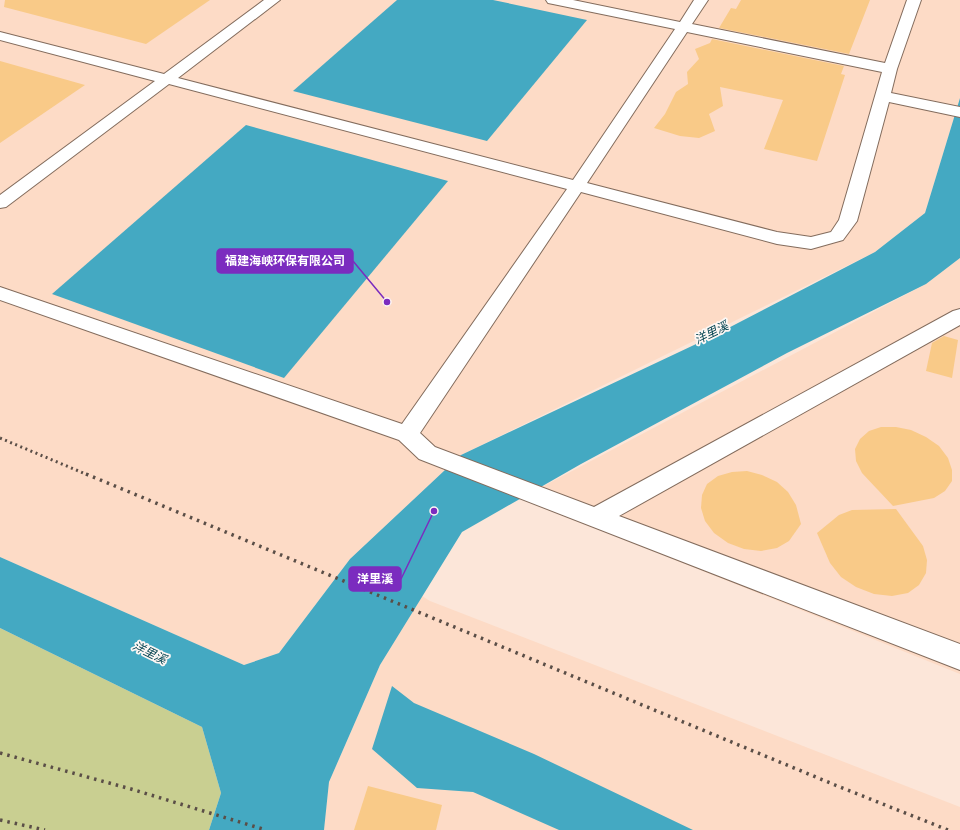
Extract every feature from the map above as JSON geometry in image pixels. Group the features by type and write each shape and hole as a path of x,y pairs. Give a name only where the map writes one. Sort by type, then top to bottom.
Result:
{"lane":[{"path":"0,203 273,0"},
{"path":"553,0 890,69"},
{"path":"407,434 577,186 701,0"},
{"path":"0,36 777,238 811,243 837,236 848,221 890,69 914,0"},
{"path":"882,96 954,111"},
{"path":"0,293 407,434 427,453 960,657"},
{"path":"595,518 960,317"}],"shaded area":[{"path":"0,0 960,0 960,98 925,213 875,252 461,455 350,559 279,653 244,665 0,557"},
{"path":"960,258 960,674 521,498 926,284"},
{"path":"422,596 430,601 960,807 960,830 324,830 329,782 380,665"}],"green space":[{"path":"0,628 202,727 221,793 209,830 0,830"}],"water":[{"path":"397,0 493,0 587,20 487,141 293,91"},
{"path":"960,98 960,258 926,284 787,353 581,464 462,532 380,665 329,782 324,830 209,830 221,793 202,727 0,628 0,557 244,665 279,653 350,559 461,455 711,337 875,252 925,213"},
{"path":"246,125 448,181 284,378 52,294"},
{"path":"392,686 414,703 534,754 693,830 559,830 473,792 417,788 372,749"}],"building":[{"path":"5,0 210,0 146,44 4,7"},
{"path":"741,0 870,0 849,54 719,28 731,8 736,9"},
{"path":"712,39 844,66 841,74 845,75 817,161 764,149 783,100 720,87 723,106 709,114 715,131 699,138 680,136 654,128 665,114 676,92 688,84 687,72 699,59 695,49 710,43"},
{"path":"0,61 85,85 0,143"},
{"path":"944,336 958,340 952,378 926,371 932,343"},
{"path":"881,427 896,427 911,430 926,437 939,446 948,458 952,470 952,481 945,491 934,498 893,506 862,473 856,461 855,449 860,439 869,431"},
{"path":"747,471 762,475 777,482 788,492 796,505 801,524 789,541 777,548 761,551 744,549 728,543 714,533 705,521 701,508 702,495 707,484 718,476 732,472"},
{"path":"896,509 923,546 927,560 926,573 919,585 908,593 892,596 874,594 856,587 841,577 830,563 817,533 839,515 852,510"},
{"path":"368,786 442,805 436,830 354,830"}],"railway":[{"path":"0,438 88,475"},
{"path":"86,474 835,785 948,830"},
{"path":"0,753 131,789 266,830"},
{"path":"0,820 45,830"}],"place":[{"name":"福建海峡环保有限公司","path":"387,302"},
{"name":"洋里溪","path":"434,511"}]}
